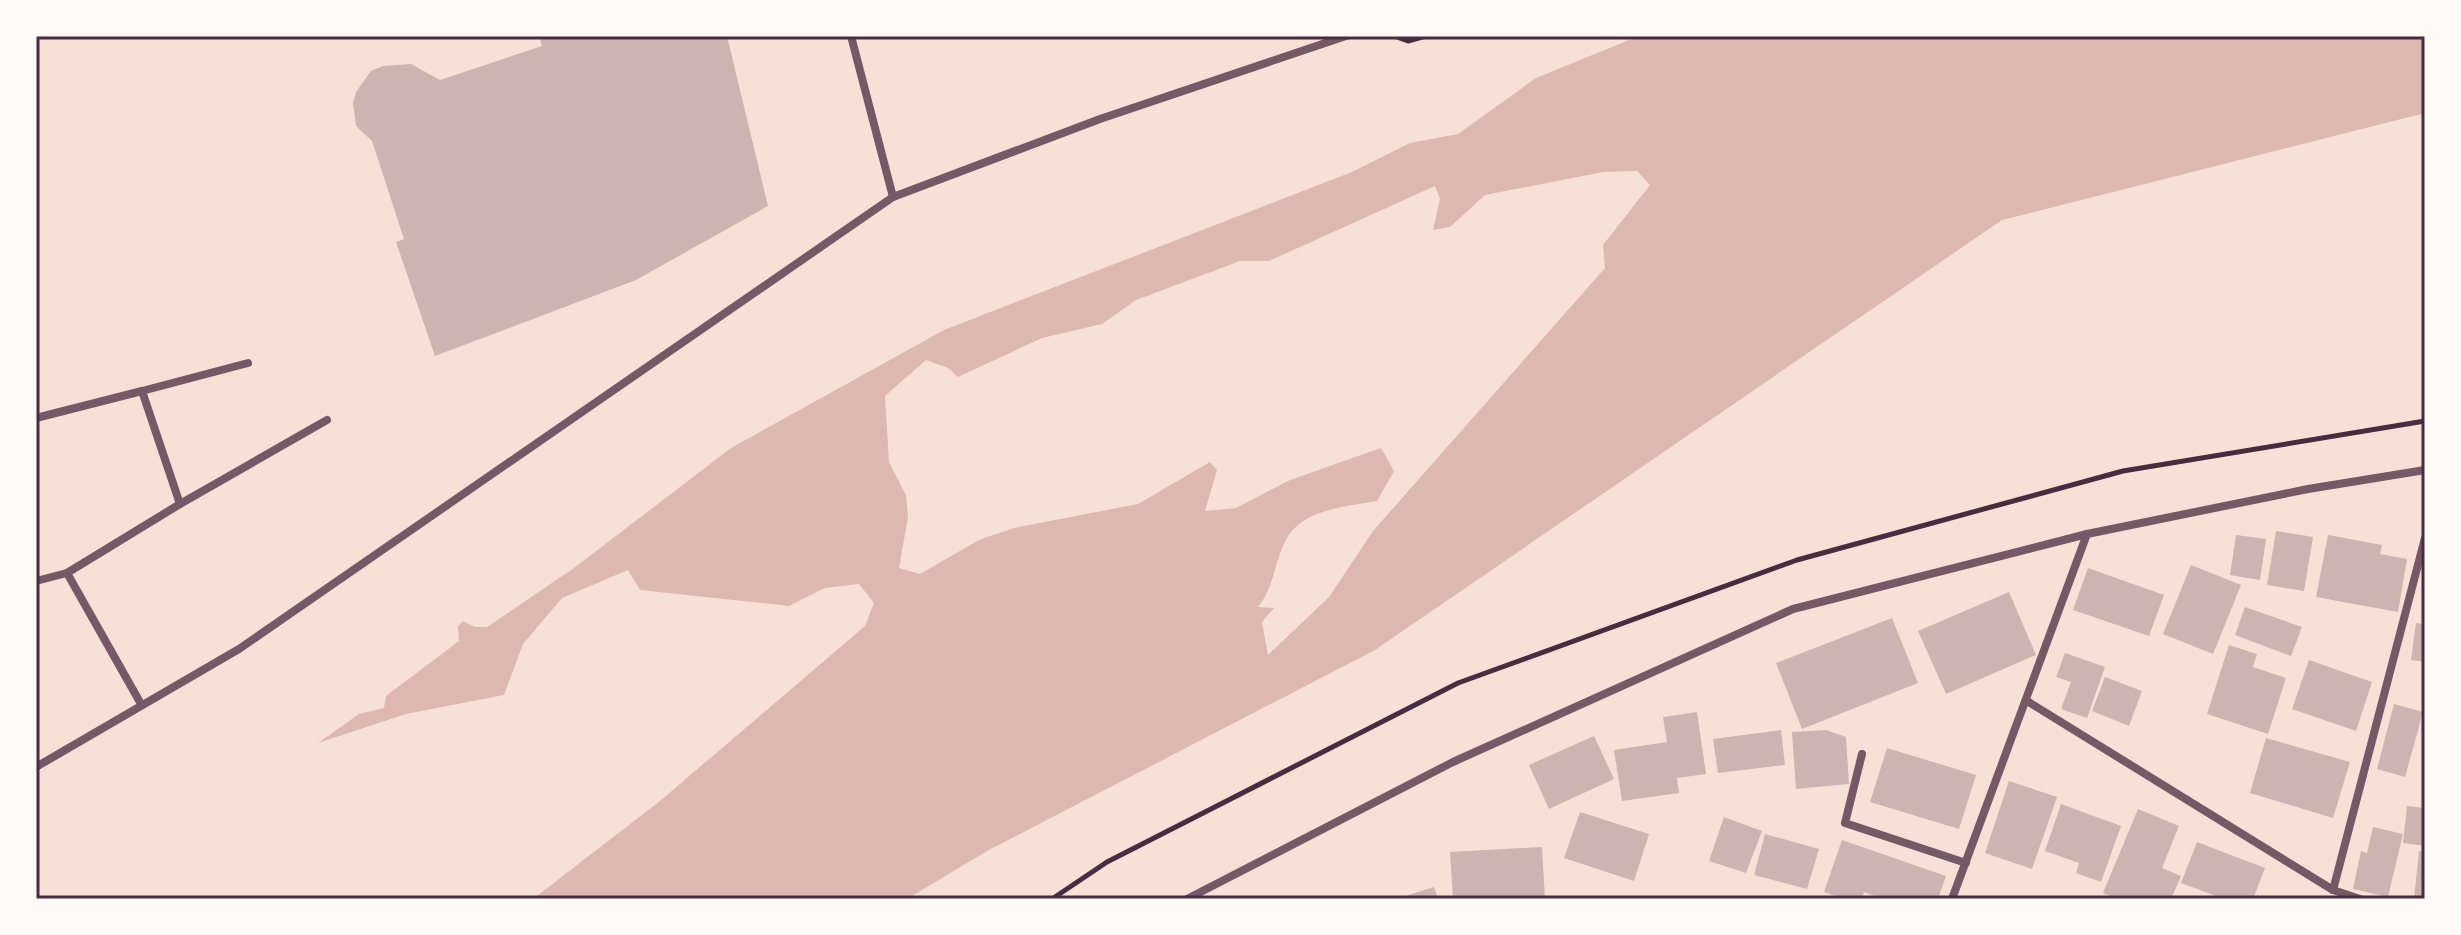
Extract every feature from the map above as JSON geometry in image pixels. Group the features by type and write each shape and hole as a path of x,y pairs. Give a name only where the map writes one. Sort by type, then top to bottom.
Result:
{"street":[{"path":"851,36 893,197"},
{"path":"36,767 239,649 893,197 1100,119 1346,36"},
{"path":"36,418 248,363"},
{"path":"142,391 180,504"},
{"path":"36,581 67,573 327,420"},
{"path":"1187,899 1453,762 1595,695 1793,609 2087,534 2308,489 2425,470"},
{"path":"1952,899 2087,534"},
{"path":"2333,890 2425,538"},
{"path":"67,573 141,704"},
{"path":"2027,701 2333,890 2360,899"},
{"path":"1862,754 1845,823 1966,863"}],"path":[{"path":"1394,36 1408,41 1426,36"}],"shaded area":[{"path":"1639,36 2425,36 2425,113 2002,220 1375,650 987,851 907,899 533,899 660,801 865,626 874,603 859,584 825,588 789,606 640,590 628,570 562,598 523,644 504,695 406,714 318,743 359,714 384,708 386,696 459,641 458,626 463,621 475,627 487,627 574,568 731,448 944,330 1352,172 1410,143 1458,134 1536,78","holes":["1637,171 1650,185 1603,245 1605,268 1373,531 1329,597 1268,655 1262,622 1274,608 1258,607 1268,591 1287,538 1295,528 1315,515 1377,501 1394,471 1381,448 1290,480 1236,508 1205,511 1217,470 1210,462 1138,504 1014,528 979,540 920,574 899,568 908,517 906,495 889,462 885,396 926,360 948,368 958,377 1042,338 1102,324 1136,300 1240,261 1269,261 1435,186 1440,199 1433,230 1450,227 1485,195 1603,172"]}],"building":[{"path":"539,36 727,36 768,206 636,280 435,356 396,242 404,239 372,141 356,126 353,103 356,92 371,71 383,66 411,64 440,80 542,46"},
{"path":"2276,531 2313,537 2304,591 2267,585"},
{"path":"2236,535 2266,539 2260,580 2230,575"},
{"path":"2328,535 2382,545 2380,554 2407,559 2398,612 2316,597"},
{"path":"2191,565 2241,585 2213,654 2163,634"},
{"path":"2088,568 2164,595 2149,636 2073,610"},
{"path":"2009,592 2036,655 1946,694 1918,631"},
{"path":"2245,607 2302,627 2291,656 2235,635"},
{"path":"1892,618 1918,683 1802,729 1776,663"},
{"path":"2416,623 2425,624 2425,662 2411,660"},
{"path":"2229,645 2257,654 2253,667 2286,678 2268,734 2207,714"},
{"path":"2065,653 2105,667 2087,718 2061,709 2071,682 2056,677"},
{"path":"2309,660 2372,682 2356,731 2292,709"},
{"path":"2105,677 2142,691 2129,726 2092,711"},
{"path":"2394,704 2423,712 2405,777 2377,769"},
{"path":"1697,712 1706,774 1677,778 1679,793 1622,801 1614,750 1667,742 1663,717"},
{"path":"1781,730 1785,765 1718,773 1713,739"},
{"path":"1826,730 1846,737 1849,784 1796,789 1792,732"},
{"path":"1594,736 1614,779 1549,809 1529,765"},
{"path":"2266,738 2350,762 2333,818 2250,793"},
{"path":"1887,748 1976,775 1959,829 1870,802"},
{"path":"2009,781 2057,797 2032,869 1985,853"},
{"path":"2061,804 2121,826 2101,882 2076,873 2079,863 2045,851"},
{"path":"2407,806 2425,808 2425,846 2403,843"},
{"path":"2138,809 2179,826 2162,868 2181,876 2171,899 2118,899 2103,893"},
{"path":"1580,812 1649,834 1634,881 1564,858"},
{"path":"1724,817 1762,831 1746,873 1709,861"},
{"path":"2373,827 2403,834 2388,897 2353,889 2361,851 2367,853"},
{"path":"1765,834 1819,849 1807,889 1754,875"},
{"path":"1842,840 1946,876 1938,899 1883,899 1864,892 1862,899 1844,899 1824,892"},
{"path":"2197,842 2265,868 2253,899 2224,899 2181,883"},
{"path":"1542,847 1545,899 1453,899 1450,852"},
{"path":"2419,851 2425,852 2425,899 2414,899"},
{"path":"1434,887 1438,899 1399,899 1399,898"}]}
